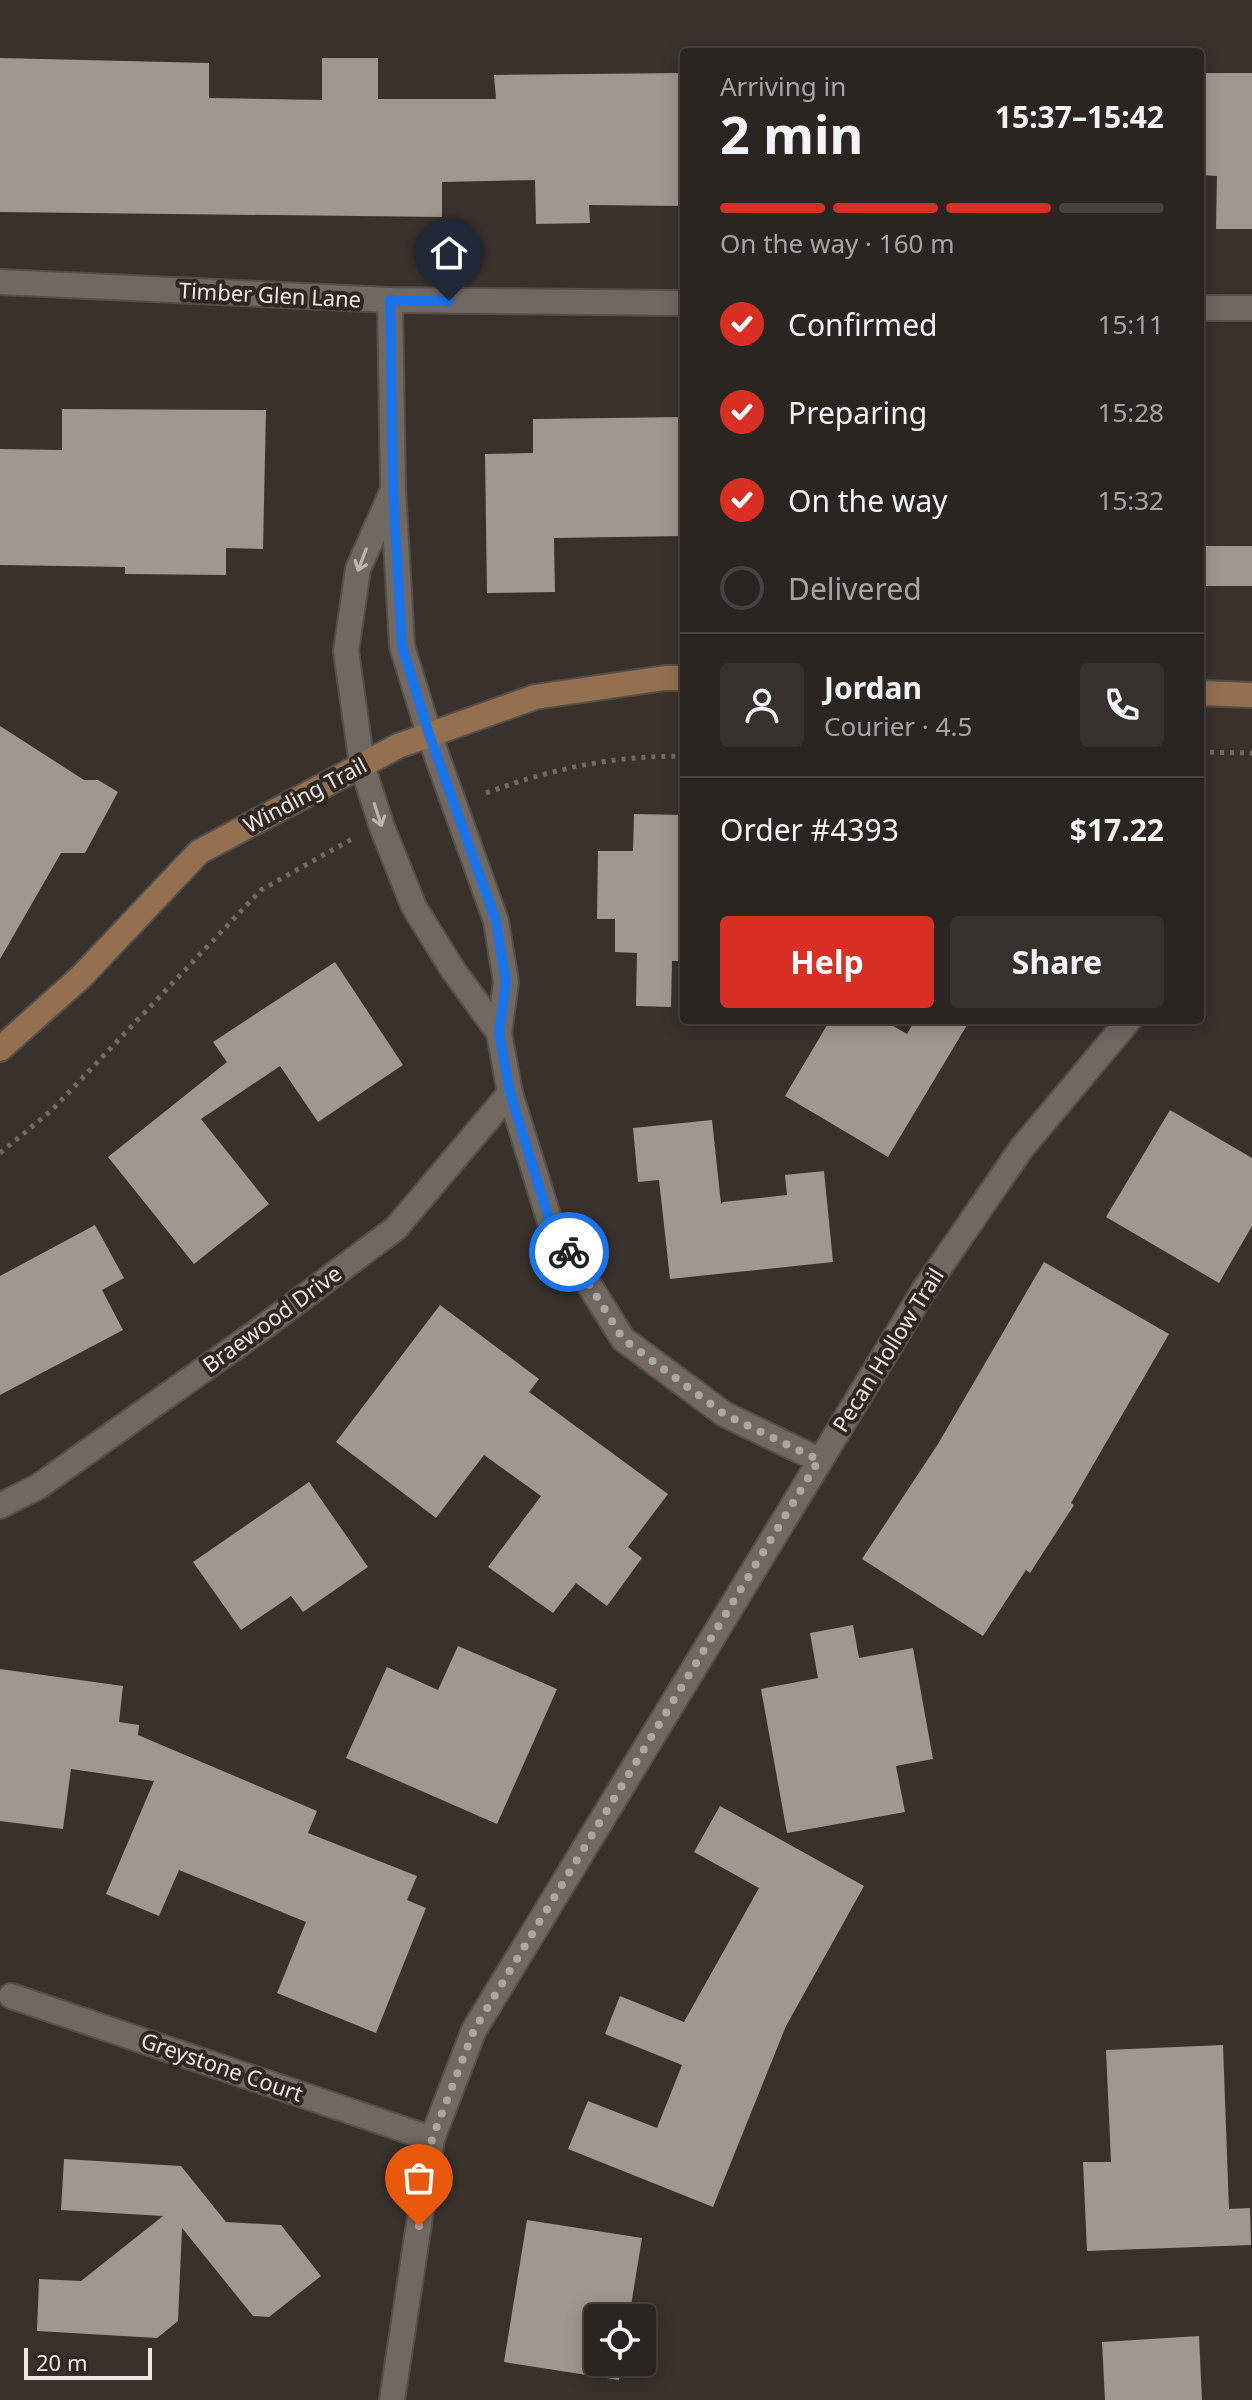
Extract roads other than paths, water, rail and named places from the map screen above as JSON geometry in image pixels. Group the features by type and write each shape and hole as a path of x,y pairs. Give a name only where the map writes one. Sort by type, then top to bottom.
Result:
{"street":[{"name":"Timber Glen Lane","path":"0,282 390,300 680,303"},
{"path":"390,300 393,489 402,646 429,734 496,921 506,982 499,1033 510,1093 550,1222 623,1339 724,1414 819,1460"},
{"path":"1204,308 1252,308"},
{"path":"393,489 358,569 346,651 362,765 382,827 414,907 453,970 499,1033"},
{"name":"Winding Trail","path":"0,1049 81,977 199,852 398,746 429,734 535,697 680,678"},
{"path":"1204,693 1252,695"},
{"name":"Pecan Hollow Trail","path":"392,2400 432,2139 474,2030 924,1290 1021,1149 1126,1024"},
{"name":"Braewood Drive","path":"0,1506 39,1486 396,1228 510,1093"},
{"name":"Greystone Court","path":"11,1996 432,2139"}]}
